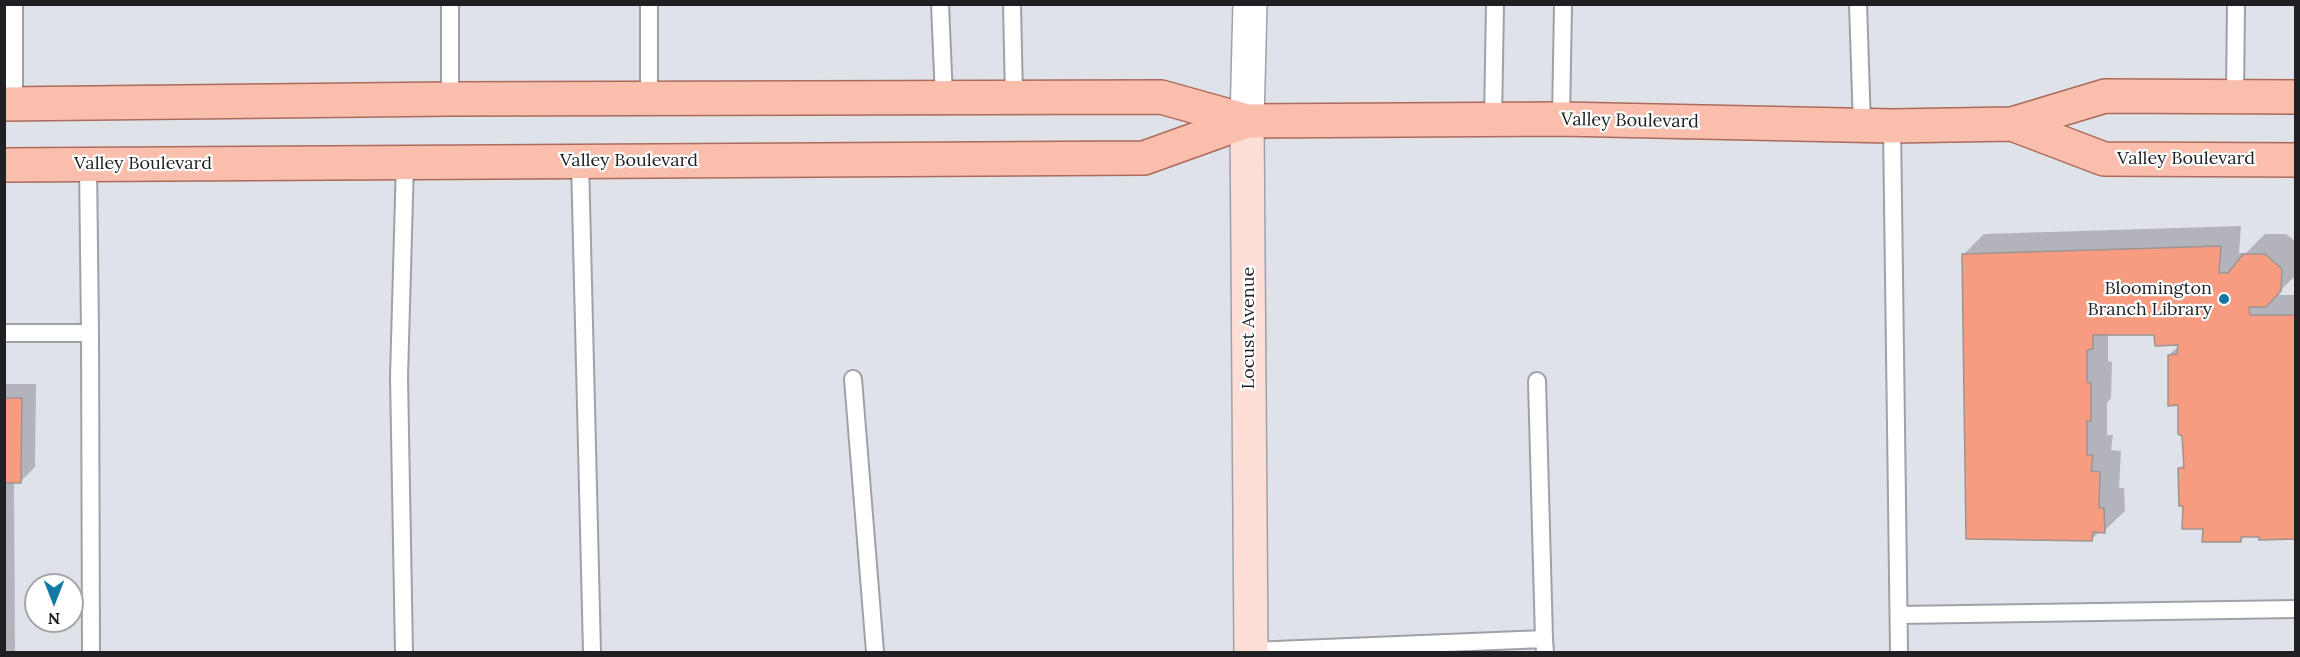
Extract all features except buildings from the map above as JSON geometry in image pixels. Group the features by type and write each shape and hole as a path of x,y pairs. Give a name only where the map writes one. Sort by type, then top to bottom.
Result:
{"main road":[{"name":"Valley Boulevard","path":"9,104 450,99 1161,98 1247,121 1561,119 1877,126 2012,124 2105,96 2295,97"},
{"name":"Valley Boulevard","path":"4,165 1144,158 1247,121"},
{"name":"Valley Boulevard","path":"2012,124 2104,159 2295,160"}],"street":[{"name":"Locust Avenue","path":"1250,4 1247,121 1251,652"}],"lane":[{"path":"9,104 14,4"},
{"path":"450,4 450,99"},
{"path":"649,4 649,99"},
{"path":"940,4 944,98"},
{"path":"1012,4 1014,98"},
{"path":"1493,120 1495,4"},
{"path":"1561,119 1563,4"},
{"path":"1858,4 1877,126 1899,652"},
{"path":"2235,97 2236,4"},
{"path":"580,161 592,652"},
{"path":"404,652 399,377 405,162"},
{"path":"88,164 91,652"},
{"path":"4,333 90,333"},
{"path":"853,379 875,652"},
{"path":"1251,652 1544,646 1537,381"},
{"path":"1899,615 2295,609"}],"place":[{"name":"Bloomington Branch Library","path":"2224,299"}]}
